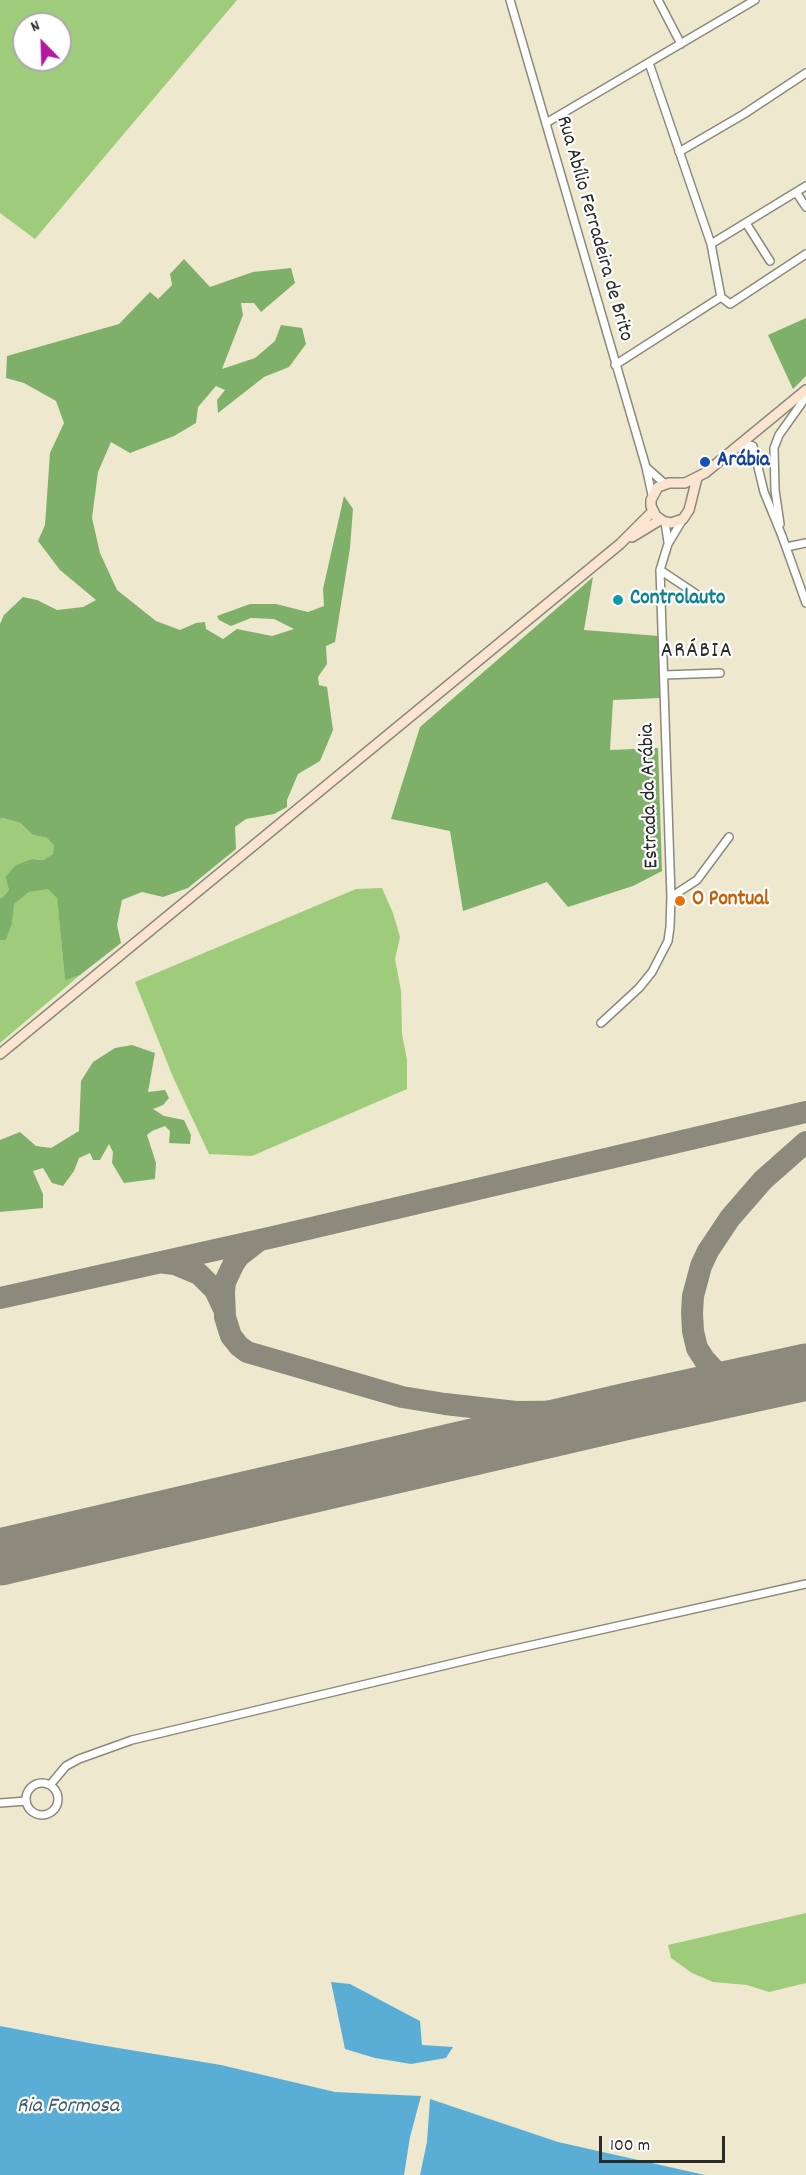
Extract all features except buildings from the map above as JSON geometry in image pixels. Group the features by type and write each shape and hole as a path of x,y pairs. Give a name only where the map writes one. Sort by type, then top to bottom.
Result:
{"street":[{"name":"Rua Abílio Ferradeira de Brito","path":"510,0 646,467 652,495"},
{"path":"658,0 681,44"},
{"path":"546,123 755,0"},
{"path":"649,63 711,244 721,297 730,304 806,254"},
{"path":"678,152 744,114 806,73"},
{"path":"711,244 806,186"},
{"path":"796,192 806,207"},
{"path":"746,223 770,261"},
{"path":"615,365 721,297"},
{"path":"683,519 671,523 663,521 652,512 652,495 658,487 669,483 685,483 697,478 806,390"},
{"path":"782,536 774,490 774,448 779,435 806,397"},
{"path":"741,442 753,446 764,492 806,603"},
{"path":"646,467 669,483 683,487 690,499"},
{"path":"668,544 689,510 697,478"},
{"path":"0,1054 620,544 652,512"},
{"path":"620,544 663,521"},
{"path":"663,521 668,544"},
{"path":"786,547 806,543"},
{"name":"Estrada da Arábia","path":"601,1023 639,988 652,972 668,941 670,927 671,897 660,570 668,544"},
{"path":"660,570 699,596 709,599 720,597"},
{"path":"664,675 720,674"},
{"path":"671,897 697,880 729,837"},
{"path":"50,1785 57,1775 73,1762 132,1740 477,1658 806,1584"},
{"path":"35,1785 50,1785 56,1792 58,1802 49,1814 34,1814 26,1801 28,1791 35,1785"},
{"path":"0,1803 26,1801"}],"green space":[{"path":"0,0 237,0 35,239 0,213"},
{"path":"184,259 210,287 253,272 291,268 295,283 261,312 254,303 241,303 243,315 222,369 255,358 275,341 281,325 302,328 306,344 289,367 264,377 218,413 217,400 225,390 216,386 198,407 196,423 174,436 130,453 111,442 98,472 92,518 100,553 117,590 156,621 180,630 205,622 206,629 223,639 237,629 272,636 294,629 274,619 251,618 231,626 219,620 217,616 250,604 276,604 308,612 324,606 323,589 344,496 353,509 350,548 335,642 326,646 327,664 318,677 319,685 327,687 333,730 320,761 298,774 287,800 287,807 274,814 246,819 235,827 236,849 188,888 163,897 142,892 122,900 117,925 121,943 80,975 65,980 57,898 48,889 29,892 14,904 12,924 6,940 0,940 0,898 9,890 5,877 16,865 32,859 43,860 53,854 54,846 47,838 33,835 20,823 0,819 0,624 4,615 23,597 37,600 57,610 83,607 96,600 60,570 38,541 45,525 50,453 64,423 56,401 24,383 6,378 7,356 119,324 150,292 158,299 172,285 170,274"},
{"path":"806,318 806,376 793,389 768,335"},
{"path":"593,577 584,630 659,636 661,698 613,700 610,750 658,748 662,871 633,886 568,907 547,882 463,911 450,831 391,819 420,727"},
{"path":"0,819 20,823 33,835 47,838 54,846 54,854 43,860 32,859 16,866 5,877 9,890 0,898"},
{"path":"48,888 57,897 65,979 80,975 0,1043 0,940 6,940 12,924 13,904 29,892"},
{"path":"382,888 400,937 395,959 401,991 407,1089 252,1156 209,1154 173,1077 135,982 356,889"},
{"path":"132,1045 155,1053 148,1092 165,1090 169,1098 163,1105 153,1109 164,1116 184,1120 191,1135 190,1144 169,1143 170,1131 165,1126 147,1135 156,1163 155,1179 124,1183 112,1163 113,1152 109,1144 100,1160 93,1160 90,1153 79,1158 74,1171 63,1186 52,1183 43,1168 33,1171 43,1194 43,1208 0,1212 0,1140 20,1132 36,1146 51,1148 79,1131 81,1081 93,1062 115,1048"},
{"path":"806,1913 806,1983 769,1992 747,1985 713,1982 692,1973 671,1958 668,1945"}],"water":[{"path":"331,1982 350,1984 420,2021 422,2045 453,2047 446,2058 411,2064 375,2058 345,2049"},
{"name":"Ria Formosa","path":"0,2026 221,2065 335,2092 421,2096 410,2137 404,2175 0,2175"},
{"path":"430,2099 558,2142 705,2175 420,2175 427,2142"}],"taxiway":[{"path":"0,1298 269,1238 806,1112"},
{"path":"756,1383 727,1379 715,1371 704,1359 697,1348 693,1331 693,1296 701,1266 708,1251 730,1218 763,1180 806,1142"},
{"path":"257,1242 239,1256 233,1265 225,1282 224,1292 225,1317 231,1336 247,1352 402,1397 445,1404 516,1412 628,1411"},
{"path":"165,1263 175,1264 199,1274 215,1290 223,1307"}],"runway":[{"path":"0,1557 628,1411 806,1372"}],"place":[{"name":"Arábia","path":"705,462"},
{"name":"Controlauto","path":"618,600"},
{"name":"O Pontual","path":"680,901"}],"district":[{"name":"ARÁBIA","path":"697,653"}]}
